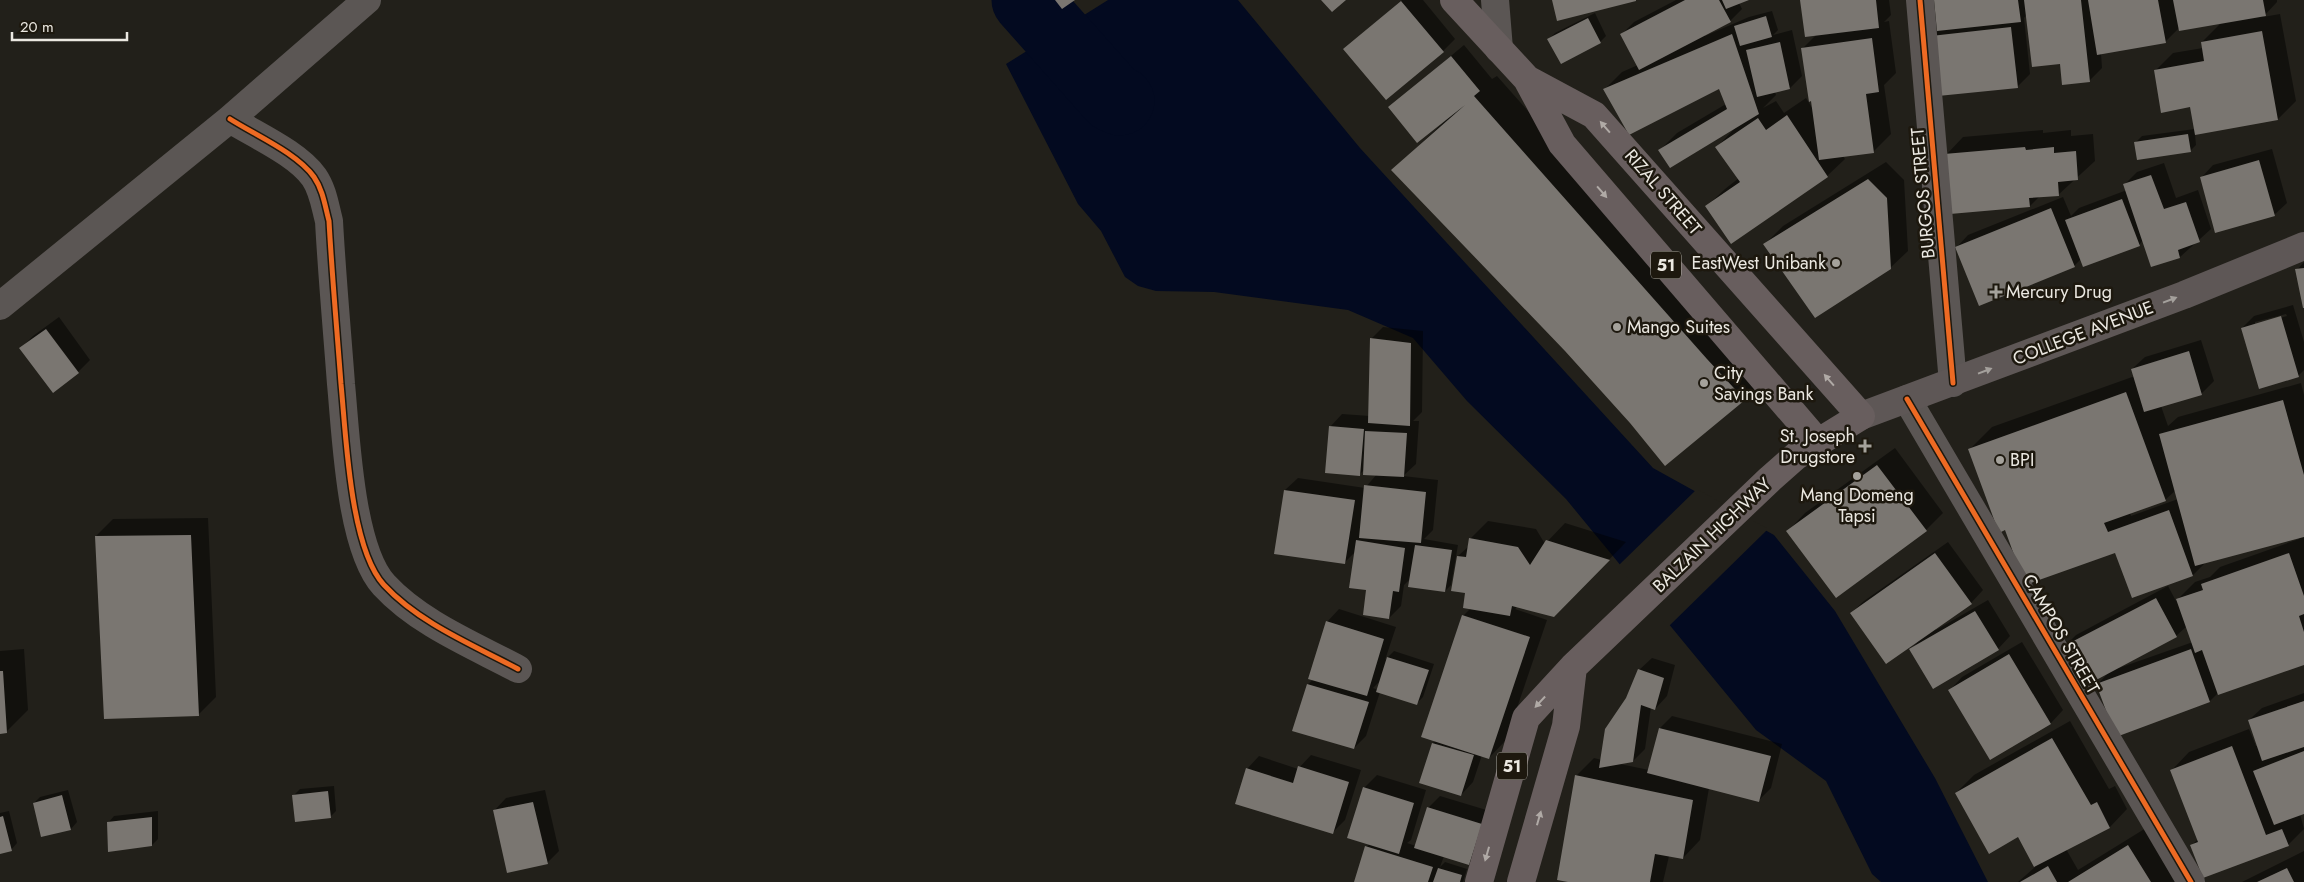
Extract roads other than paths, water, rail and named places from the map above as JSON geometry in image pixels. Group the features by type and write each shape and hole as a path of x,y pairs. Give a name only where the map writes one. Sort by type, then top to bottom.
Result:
{"main road":[{"name":"RIZAL STREET","path":"1454,0 1527,79 1562,144 1818,442"},
{"name":"RIZAL STREET","path":"1527,79 1594,114 1861,416"},
{"name":"COLLEGE AVENUE","path":"1861,416 1954,383 2304,246"},
{"name":"BALZAIN HIGHWAY","path":"1478,882 1526,718 1574,667 1770,478 1796,456 1861,416"},
{"name":"51","path":"1521,882 1566,726 1574,667"}],"street":[{"path":"0,306 230,119 367,0"},
{"path":"1495,0 1499,49"},
{"name":"BURGOS STREET","path":"1920,0 1954,383"},
{"path":"230,119 298,160 313,177 322,194 328,221 348,459 360,537 370,565 383,584 410,609 518,669"},
{"name":"CAMPOS STREET","path":"1907,399 2191,882"}],"water":[{"path":"1108,0 1238,0 1360,148 1653,468 1774,535 1835,611 1935,778 1988,882 1881,882 1872,874 1826,781 1756,730 1566,499 1467,401 1413,338 1348,310 1214,292 1156,291 1138,286 1125,277 1101,231 1078,204 1006,64"}],"waterway":[{"path":"1026,0 1113,98 1120,101"}],"place":[{"name":"EastWest Unibank","path":"1836,263"},
{"name":"Mercury Drug","path":"1996,292"},
{"name":"Mango Suites","path":"1617,327"},
{"name":"City Savings Bank","path":"1704,383"},
{"name":"St. Joseph Drugstore","path":"1865,446"},
{"name":"BPI","path":"2000,460"},
{"name":"Mang Domeng Tapsi","path":"1857,476"}]}
